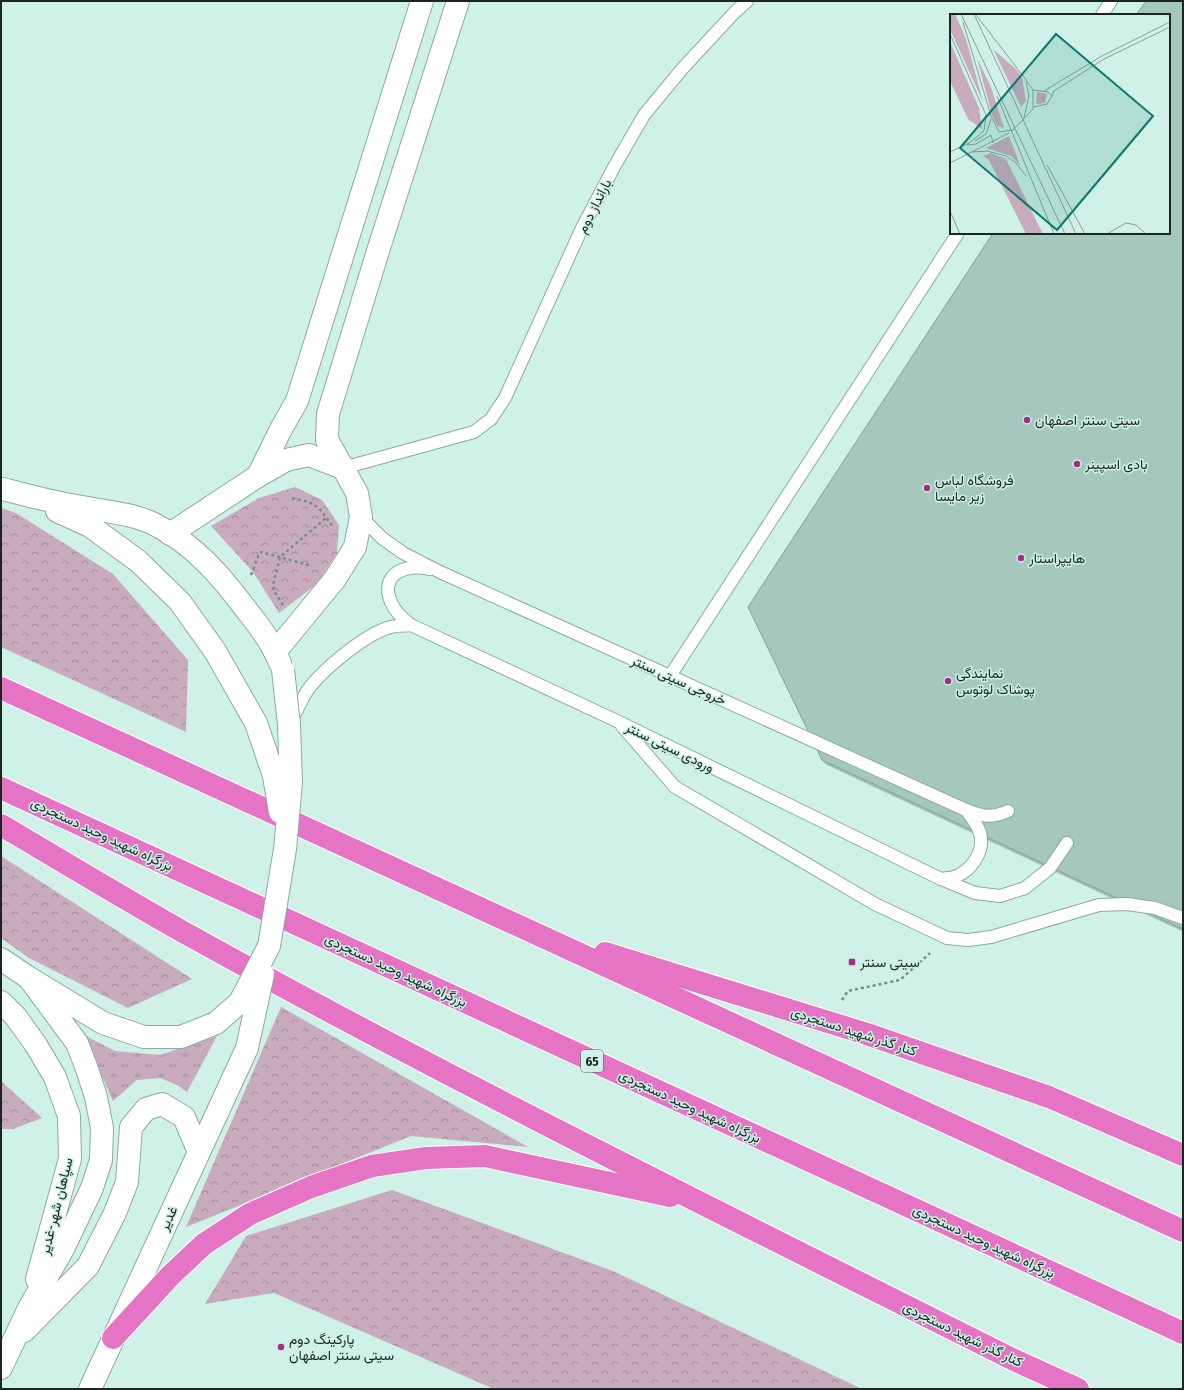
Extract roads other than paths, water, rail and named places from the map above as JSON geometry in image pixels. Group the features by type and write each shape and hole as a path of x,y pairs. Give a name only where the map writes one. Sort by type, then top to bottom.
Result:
{"highway":[{"path":"1,688 1183,1231"},
{"name":"بزرگراه شهید وحید دستجردی","path":"1,788 1183,1333"},
{"path":"1,825 182,931 330,1011 699,1202"},
{"name":"کنار گذر شهید دستجردی","path":"519,926 826,1022 1049,1097 1183,1155"},
{"path":"113,1338 170,1276 204,1244 250,1214 311,1187 372,1166 426,1158 485,1156 699,1202"},
{"name":"کنار گذر شهید دستجردی","path":"699,1202 1012,1359 1078,1389"},
{"path":"1012,1359 1064,1389"}],"main road":[{"path":"258,476 281,429 297,401 422,1"},
{"path":"279,661 355,547 361,517 357,493 328,440 328,414 378,251 458,1"},
{"path":"170,534 258,476 286,460 309,455 343,468"},
{"path":"2,489 72,505 126,515 154,524 198,553 225,581 262,630 279,661 289,724 291,783 285,849"},
{"path":"2,489 27,497 90,526 138,561 180,602 215,651 256,723 274,776 285,849"},
{"name":"غدیر","path":"90,1389 247,1048 269,946 285,849"},
{"path":"1,959 29,978 103,1023 144,1037 181,1037 216,1023 240,1002 269,946"},
{"path":"1,1368 29,1308 63,1249 92,1188 101,1160 102,1128 96,1097 77,1043 29,978"},
{"name":"سپاهان شهر-غدیر","path":"1,1002 16,1017 36,1045 54,1078 69,1116 70,1160 29,1308"},
{"path":"13,1342 88,1266 116,1214 127,1182 130,1127 146,1109 162,1104 184,1117 199,1152"}],"lane":[{"name":"بارانداز دوم","path":"343,468 474,432 491,419 505,398 582,230 614,167 644,115 682,69 734,12 747,1"},
{"path":"1103,14 1111,1"},
{"path":"670,676 957,234"},
{"name":"خروجی سیتی سنتر","path":"361,517 382,538 404,553 440,572 966,810 985,816 997,816 1008,811"},
{"path":"411,626 399,615 391,602 388,590 391,577 402,569 412,567 440,572"},
{"name":"ورودی سیتی سنتر","path":"289,724 308,691 328,668 351,649 376,632 395,626 411,626 619,722 941,879 975,893 1000,896 1025,888 1050,868 1067,843"},
{"path":"619,722 675,787 874,904 947,938 968,940 991,937 1099,905 1127,904 1155,908 1183,918"},
{"path":"941,879 957,876 970,867 979,854 981,838 976,823 966,810"}],"place":[{"name":"سیتی سنتر اصفهان","path":"1027,420"},
{"name":"بادی اسپینر","path":"1077,464"},
{"name":"فروشگاه لباس زیر مایسا","path":"927,488"},
{"name":"هایپراستار","path":"1021,558"},
{"name":"نمایندگی پوشاک لوتوس","path":"948,681"},
{"name":"سیتی سنتر","path":"852,962"},
{"name":"پارکینگ دوم سیتی سنتر اصفهان","path":"281,1347"}]}
